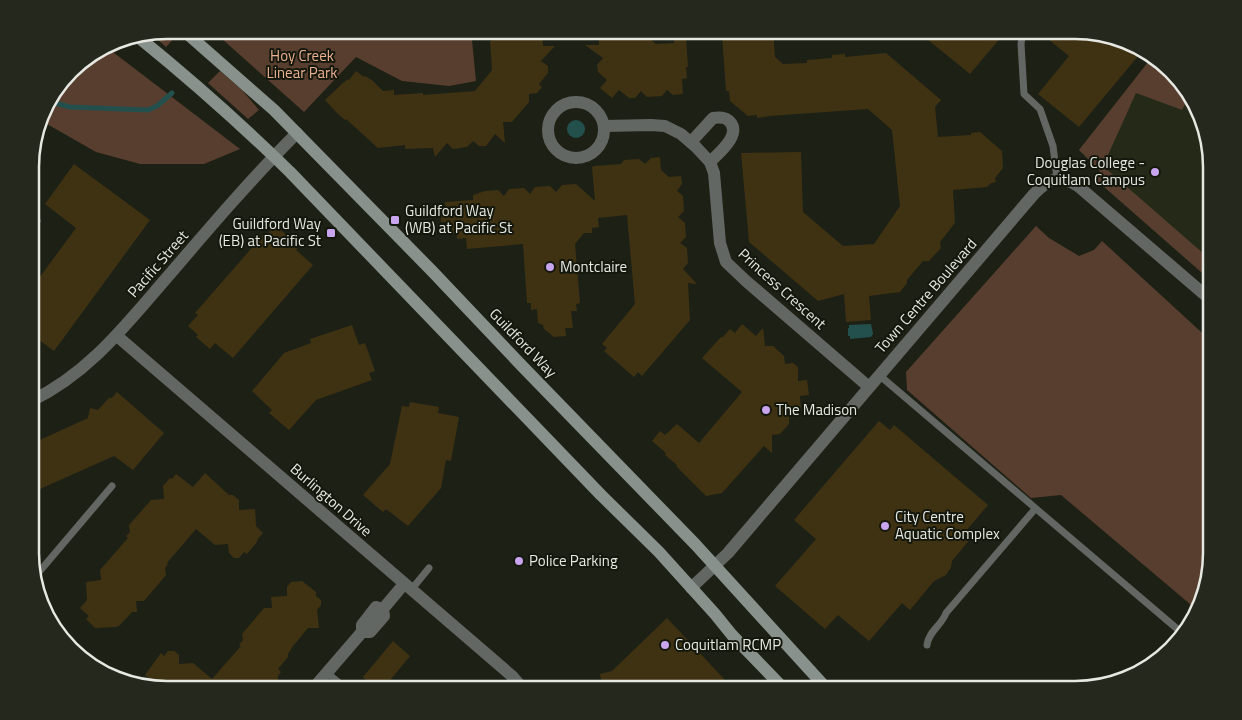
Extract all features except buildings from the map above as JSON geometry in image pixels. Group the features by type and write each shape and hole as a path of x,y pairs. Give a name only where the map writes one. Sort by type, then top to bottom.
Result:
{"main road":[{"name":"Guildford Way","path":"193,39 297,133 432,271 714,566 820,681"},
{"path":"143,41 194,84 274,157 601,495 659,552 732,635 776,681"}],"street":[{"path":"570,102 582,102 594,107 602,117 604,126 604,135 600,144 594,152 581,158 568,157 557,151 551,143 548,134 549,121 553,113 560,106 570,102"},
{"path":"692,142 713,118 723,118 731,123 734,131 732,136 710,162"},
{"name":"Princess Crescent","path":"604,126 662,126 674,130 692,142 710,162 716,180 720,242 726,262 869,387"},
{"name":"Pacific Street","path":"39,397 54,389 80,370 117,336 297,133"},
{"path":"1057,178 1067,180 1078,186 1203,293"},
{"name":"Town Centre Boulevard","path":"691,588 733,547 1034,194 1048,182 1057,178"},
{"name":"Burlington Drive","path":"117,336 516,681"},
{"path":"319,681 362,632 370,632 384,616 383,608 407,587"}],"lane":[{"path":"1022,39 1024,94 1040,109 1054,146 1057,178"},
{"path":"879,376 1178,630"},
{"path":"40,571 112,486"},
{"path":"927,645 928,638 943,621 946,613 1035,509"},
{"path":"407,587 428,568"}],"shaded area":[{"name":"Douglas College - Coquitlam Campus","path":"1179,91 1190,110 1196,126 1201,142 1203,159 1203,273 1095,179 1136,93"}],"green space":[{"path":"173,39 166,47 157,40"},
{"name":"Hoy Creek Linear Park","path":"222,39 472,39 476,81 449,86 402,81 356,57 304,112"},
{"path":"112,52 240,149 204,164 140,164 96,152 47,124 60,96 71,83 89,65"},
{"path":"1148,62 1166,76 1186,103 1182,110 1136,93 1103,166 1203,253 1203,274 1095,179 1100,171 1079,150"},
{"path":"220,71 242,90 259,110 248,119 208,83"},
{"path":"1036,226 1049,238 1079,256 1094,250 1102,241 1203,334 1203,561 1201,578 1192,606 1061,495 1031,498 907,390 906,372"}],"water":[{"path":"576,120 582,123 585,129 582,135 576,138 570,135 567,129 570,123"},
{"path":"871,324 873,334 871,337 850,339 850,336 848,336 849,325"}],"waterway":[{"path":"56,103 70,107 148,110 157,106 172,93"}],"place":[{"name":"Douglas College - Coquitlam Campus","path":"1155,172"},
{"name":"Guildford Way (WB) at Pacific St","path":"395,220"},
{"name":"Guildford Way (EB) at Pacific St","path":"331,233"},
{"name":"Montclaire","path":"550,267"},
{"name":"The Madison","path":"766,410"},
{"name":"City Centre Aquatic Complex","path":"885,526"},
{"name":"Police Parking","path":"519,561"},
{"name":"Coquitlam RCMP","path":"665,645"}]}
